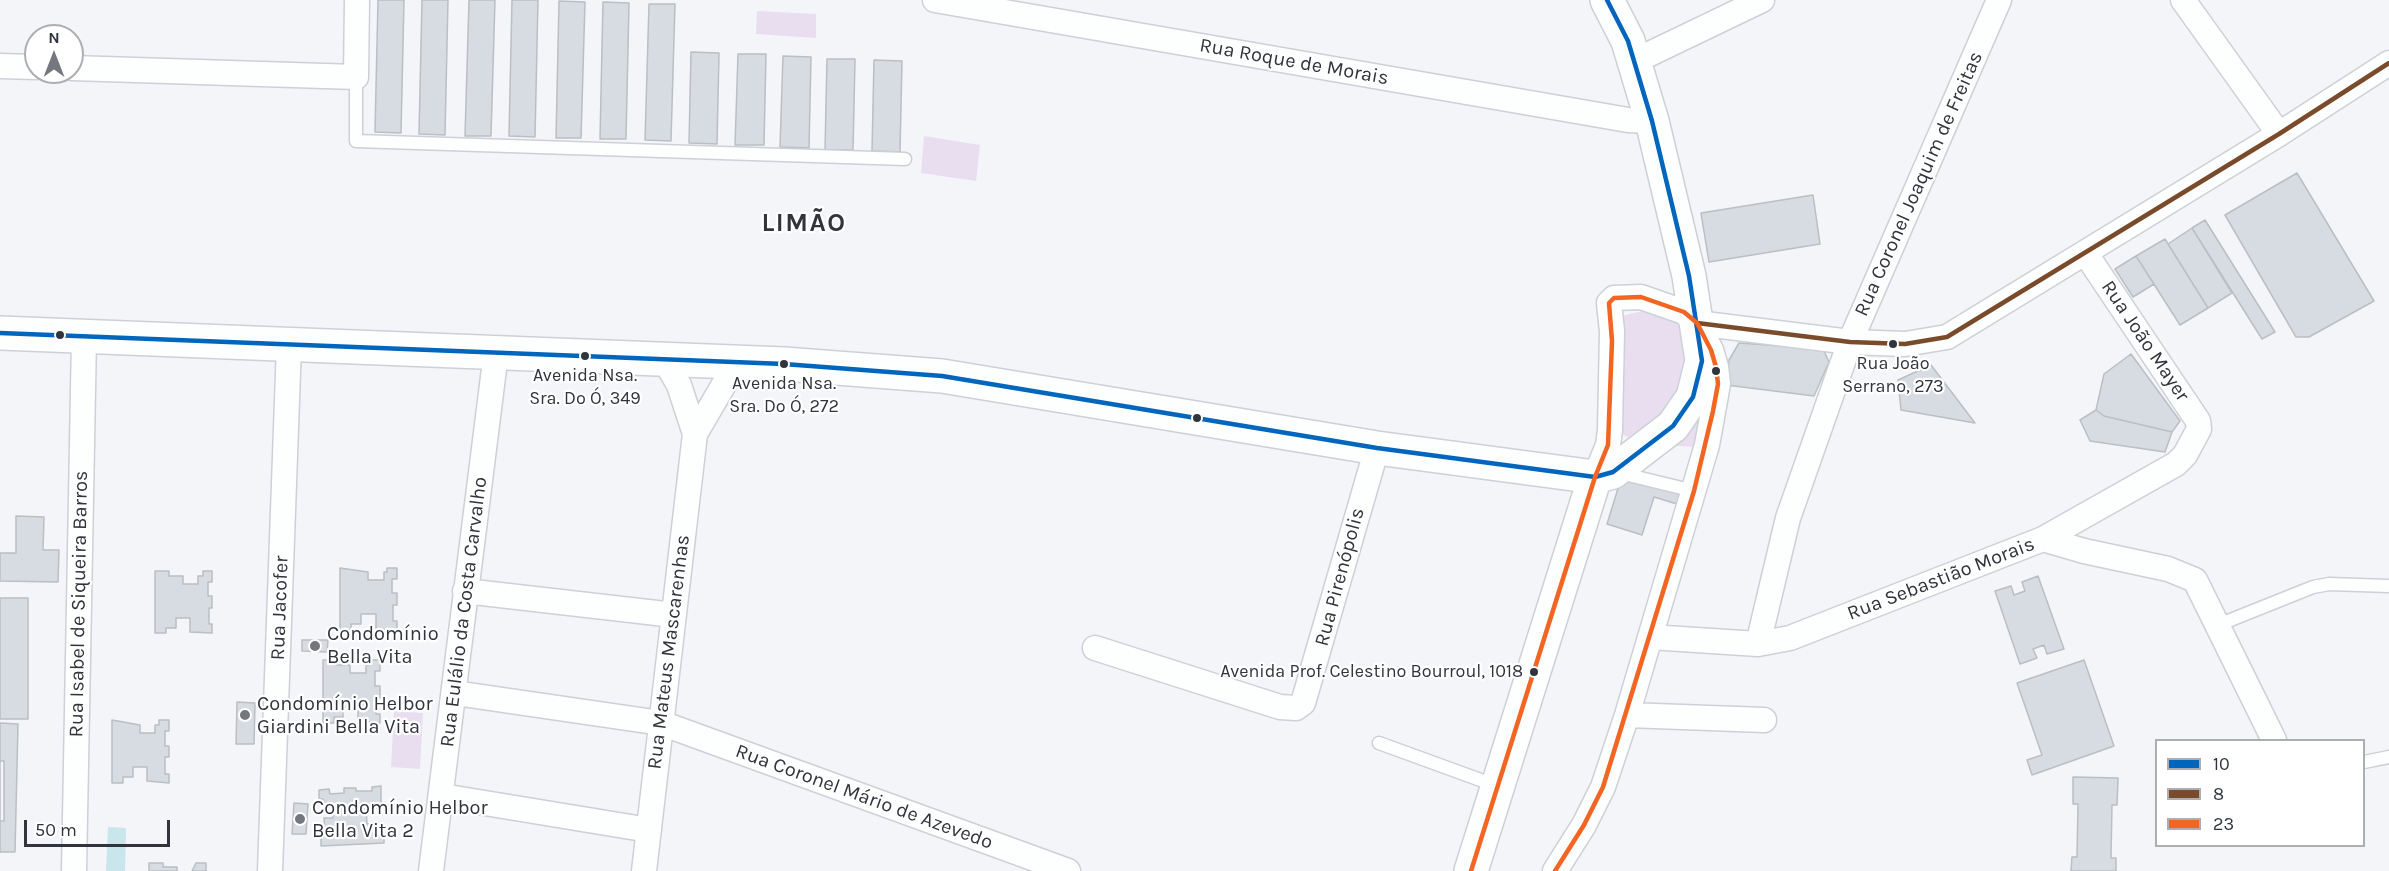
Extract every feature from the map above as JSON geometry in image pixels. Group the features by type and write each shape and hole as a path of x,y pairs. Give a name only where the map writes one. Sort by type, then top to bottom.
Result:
{"main road":[{"path":"1471,871 1604,474 1673,426 1684,413 1698,384 1702,361 1689,276 1652,122 1635,61 1607,0"},
{"path":"0,333 737,362 942,376 1377,448 1604,474"}],"street":[{"path":"84,68 356,77 357,0"},
{"name":"Rua Roque de Morais","path":"935,0 1617,118 1652,122"},
{"path":"1635,61 1762,0"},
{"name":"Rua Coronel Joaquim de Freitas","path":"1758,644 1788,518 1850,342 1999,0"},
{"path":"2184,0 2279,134"},
{"path":"1697,323 1850,342 1905,344 1947,337 2086,254 2389,63"},
{"path":"0,66 24,67"},
{"name":"Rua João Mayer","path":"2043,539 2176,464 2185,455 2199,429 2198,422 2086,254"},
{"path":"1555,871 1584,825 1603,787 1627,715 1707,445 1718,384 1711,350 1697,323 1684,312 1669,305 1641,297 1611,299 1609,303 1612,331 1610,430 1604,474"},
{"name":"Rua Isabel de Siqueira Barros","path":"74,871 84,337"},
{"name":"Rua Jacofer","path":"270,871 289,345"},
{"name":"Rua Eulálio da Costa Carvalho","path":"431,871 496,353"},
{"name":"Rua Mateus Mascarenhas","path":"664,359 679,386 695,434"},
{"name":"Rua Mateus Mascarenhas","path":"644,871 695,434 737,362"},
{"name":"Rua Pirenópolis","path":"1095,648 1280,707 1296,708 1303,704 1377,448"},
{"name":"Rua Sebastião Morais","path":"1650,637 1758,644 1790,638 2043,539 2188,575 2195,580 2273,739"},
{"path":"465,591 674,615"},
{"name":"Rua Coronel Mário de Azevedo","path":"455,693 661,723 1033,865 1068,871"},
{"path":"1627,715 1764,720"},
{"path":"442,796 649,830"}],"lane":[{"path":"356,77 356,141 905,159"},
{"path":"1604,474 1694,490"},
{"path":"2218,625 2313,587 2329,584 2389,586"},
{"path":"1379,743 1498,786"},
{"path":"2365,762 2389,757"}],"shaded area":[{"path":"757,11 816,14 816,38 756,34"},
{"path":"924,136 980,145 976,181 921,173"},
{"path":"1642,311 1676,314 1696,333 1673,411 1628,437 1616,432 1622,316"},
{"path":"1711,371 1696,447 1660,445"},
{"path":"394,711 423,713 420,769 391,767"}],"water":[{"path":"108,827 126,828 125,871 106,871"}],"building":[{"path":"378,0 404,0 401,133 375,132"},
{"path":"422,0 448,0 445,135 419,134"},
{"path":"469,0 495,0 491,136 465,136"},
{"path":"512,0 538,0 535,137 509,136"},
{"path":"559,1 585,2 581,138 556,138"},
{"path":"603,2 629,3 626,139 600,139"},
{"path":"649,4 675,4 671,141 645,140"},
{"path":"691,52 719,53 717,144 689,143"},
{"path":"738,54 766,54 764,145 735,145"},
{"path":"783,56 811,57 809,148 780,147"},
{"path":"827,59 855,59 853,150 825,150"},
{"path":"874,60 902,61 900,152 872,151"},
{"path":"2297,173 2374,301 2309,337 2296,337 2225,215"},
{"path":"1813,195 1820,244 1709,262 1701,213"},
{"path":"2205,220 2275,332 2262,339 2192,228"},
{"path":"2192,228 2232,293 2208,308 2168,244"},
{"path":"2165,239 2208,308 2180,325 2136,256"},
{"path":"2136,256 2154,284 2133,297 2115,269"},
{"path":"1739,343 1823,349 1829,362 1814,396 1726,385 1729,360"},
{"path":"2131,354 2180,421 2172,432 2104,416 2096,410 2104,374"},
{"path":"1931,365 1975,423 1901,410 1898,380"},
{"path":"2096,410 2104,416 2172,432 2165,452 2090,441 2080,420"},
{"path":"1625,477 1680,494 1677,504 1654,497 1642,535 1607,524 1620,482"},
{"path":"16,516 44,517 43,550 59,550 58,582 0,581 0,553 16,553"},
{"path":"340,568 368,572 368,580 384,580 384,572 387,572 387,568 397,568 397,579 392,579 392,593 397,593 397,605 393,605 393,621 397,621 397,630 376,629 376,614 361,614 361,624 351,624 351,630 340,630"},
{"path":"155,571 169,571 169,576 183,576 183,584 198,584 198,576 203,576 203,571 212,571 212,582 208,582 208,596 212,596 209,624 212,624 212,633 190,632 190,618 176,618 176,628 166,628 166,633 155,633"},
{"path":"2038,576 2064,649 2047,654 2044,645 2033,649 2037,658 2020,664 1995,591 2011,586 2014,595 2025,591 2022,582"},
{"path":"0,598 28,598 28,719 0,719"},
{"name":"Condomínio Bella Vita","path":"302,640 328,640 327,652 302,651"},
{"path":"323,660 336,660 336,665 350,665 350,673 366,673 366,665 370,665 370,660 380,660 380,671 375,671 375,686 380,686 380,698 376,698 376,714 380,714 380,723 358,721 358,707 343,707 343,717 334,717 334,723 323,723"},
{"path":"2084,660 2114,746 2032,775 2027,760 2042,755 2017,683"},
{"name":"Condomínio Helbor Giardini Bella Vita","path":"237,702 255,703 254,744 236,744"},
{"path":"112,720 140,725 140,733 155,733 155,725 159,725 159,720 169,720 169,731 165,731 165,746 169,746 169,757 165,757 165,774 169,774 169,783 147,781 147,767 133,767 133,777 123,777 123,783 112,783"},
{"path":"0,723 18,724 15,852 0,852"},
{"path":"0,761 4,761 4,821 0,821"},
{"path":"2073,777 2118,778 2117,805 2112,805 2111,858 2116,858 2116,871 2071,871 2072,857 2077,857 2078,804 2073,804"},
{"path":"381,786 381,808 366,809 367,824 377,823 378,833 384,832 384,843 321,846 321,833 325,832 324,818 333,818 332,803 324,803 323,799 319,799 319,790 329,789 330,794 344,793 344,788 372,791 372,787"},
{"name":"Condomínio Helbor Bella Vita 2","path":"294,803 308,804 306,834 292,834"},
{"path":"149,863 163,863 163,867 177,867 177,871 149,871"},
{"path":"196,863 206,863 206,871 192,871"}],"transit line":[{"name":"10","path":"0,333 784,364 942,376 1377,448 1595,477 1613,472 1673,426 1693,397 1702,361 1689,276 1652,121 1628,41 1607,0"},
{"name":"8","path":"1697,323 1850,342 1905,344 1947,337 2279,134 2389,63"},
{"name":"23","path":"1471,871 1595,477 1608,445 1612,341 1609,303 1614,298 1641,297 1684,312 1697,323 1711,350 1718,384 1694,491 1603,787 1584,825 1555,871"}],"place":[{"name":"Rua João Serrano, 273","path":"1893,344"},
{"name":"Avenida Nsa. Sra. Do Ó, 349","path":"585,356"},
{"name":"Avenida Nsa. Sra. Do Ó, 272","path":"784,364"},
{"name":"Condomínio Bella Vita","path":"315,646"},
{"name":"Avenida Prof. Celestino Bourroul, 1018","path":"1534,672"},
{"name":"Condomínio Helbor Giardini Bella Vita","path":"245,715"},
{"name":"Condomínio Helbor Bella Vita 2","path":"300,819"}],"district":[{"name":"LIMÃO","path":"804,224"}]}
